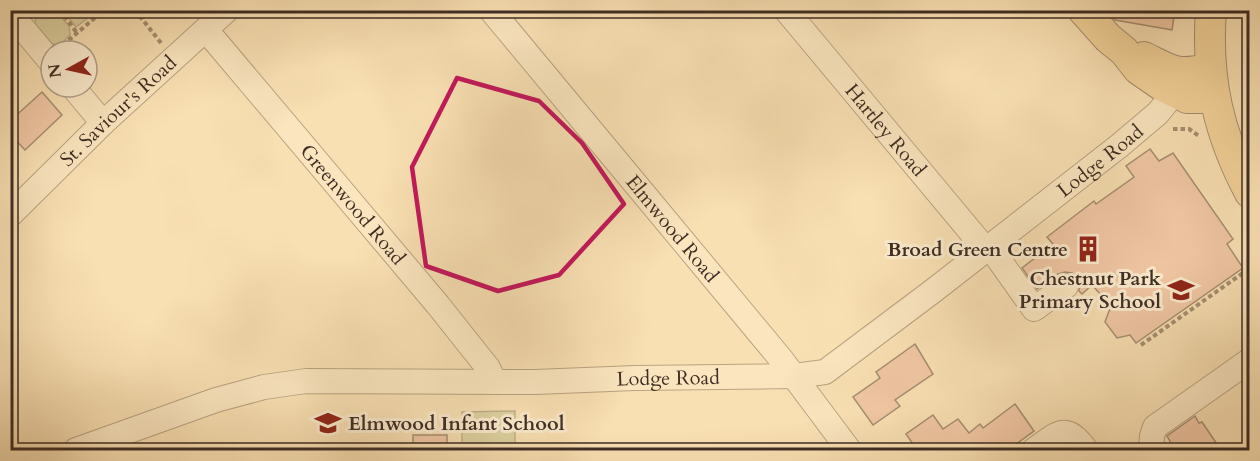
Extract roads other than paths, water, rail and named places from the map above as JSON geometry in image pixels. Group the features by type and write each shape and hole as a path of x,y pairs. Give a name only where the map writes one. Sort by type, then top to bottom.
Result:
{"main road":[{"path":"1083,10 1108,38 1124,51 1138,69 1174,93 1190,99 1215,98"},
{"path":"1211,10 1211,68 1215,98 1227,147 1250,193"},
{"path":"1124,51 1140,55 1163,68 1176,72 1211,68"}],"street":[{"name":"St. Saviour's Road","path":"10,215 103,123 227,10"},
{"name":"Elmwood Road","path":"491,10 794,376 849,450"},
{"name":"Hartley Road","path":"786,10 988,249 1034,309 1066,286"},
{"path":"10,13 39,48"},
{"name":"Greenwood Road","path":"206,30 438,305 488,368 495,382"},
{"name":"Lodge Road","path":"88,448 216,400 281,384 326,380 495,382 794,376 825,372 988,249 1146,124 1174,93"},
{"path":"83,99 103,123"},
{"path":"1151,450 1155,427 1250,360"},
{"path":"1034,450 1059,433 1065,432 1073,434 1086,450"}],"place":[{"name":"Broad Green Centre","path":"1088,249"},
{"name":"Chestnut Park Primary School","path":"1181,290"},
{"name":"Elmwood Infant School","path":"328,423"}]}
